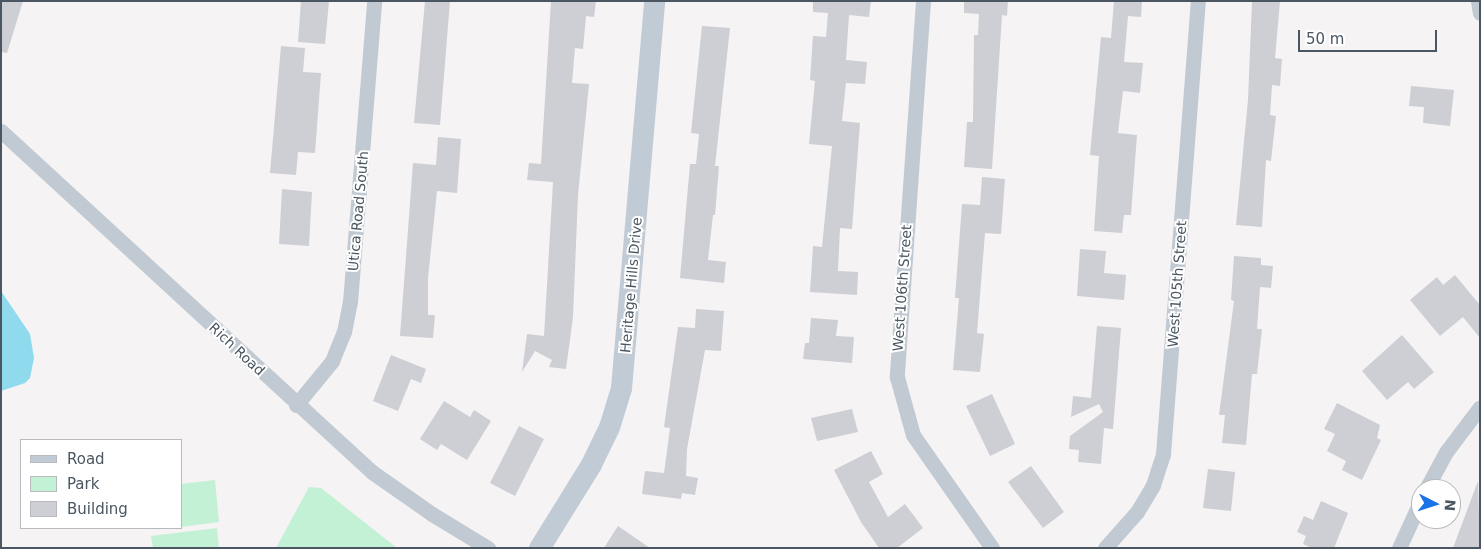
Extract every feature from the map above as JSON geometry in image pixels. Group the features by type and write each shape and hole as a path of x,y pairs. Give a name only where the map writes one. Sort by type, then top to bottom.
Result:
{"street":[{"name":"Utica Road South","path":"296,405 332,361 344,332 350,302 374,1"},
{"name":"Heritage Hills Drive","path":"539,548 592,464 609,427 621,388 654,1"},
{"name":"West 106th Street","path":"923,1 897,376 913,435 992,548"},
{"name":"West 105th Street","path":"1105,548 1137,512 1153,485 1162,454 1198,1"},
{"path":"1478,1 1480,14"},
{"name":"Rich Road","path":"1,131 296,405 372,472 432,514 488,548"},
{"path":"1431,479 1446,452 1480,407"},
{"path":"1399,548 1411,522"}],"green space":[{"path":"215,480 219,522 182,527 182,484"},
{"path":"309,487 321,488 397,548 276,548"},
{"path":"217,528 219,548 153,548 151,536"}],"water":[{"path":"1,291 30,334 34,358 30,378 25,383 1,391"}],"building":[{"path":"1,1 23,1 7,53 1,52"},
{"path":"301,1 329,1 325,44 298,42"},
{"path":"425,1 450,1 440,125 414,123"},
{"path":"551,1 596,1 594,17 586,16 583,49 575,48 572,83 589,84 578,195 573,317 566,369 549,367 552,360 535,351 522,372 527,334 544,336 553,182 527,180 529,163 541,164"},
{"path":"813,1 871,1 869,17 849,15 846,60 867,62 865,84 846,83 842,121 860,123 852,229 840,228 838,271 858,272 857,295 810,292 813,246 822,247 832,146 809,144 815,81 810,80 813,36 826,37 828,13 813,12"},
{"path":"964,1 1008,1 1007,16 1002,15 992,169 964,167 967,122 973,122 974,35 978,35 979,14 964,13"},
{"path":"1114,1 1142,1 1141,17 1128,16 1124,62 1143,63 1140,93 1123,91 1118,133 1137,135 1131,215 1124,215 1122,233 1094,231 1099,156 1090,155 1101,37 1111,38"},
{"path":"1252,1 1280,1 1275,58 1282,59 1280,86 1272,85 1270,115 1276,116 1271,161 1266,160 1262,227 1236,225 1248,100"},
{"path":"702,26 730,28 715,166 719,166 715,215 713,215 708,260 726,262 724,283 680,278 690,164 696,164 699,134 691,133"},
{"path":"281,46 305,48 303,72 321,73 315,153 298,152 296,175 270,173"},
{"path":"1411,86 1454,90 1450,126 1423,123 1424,107 1409,106"},
{"path":"438,137 461,139 457,193 437,191 428,278 428,315 435,315 433,338 400,336 413,163 436,165"},
{"path":"982,177 1005,179 1001,234 985,233 977,333 984,334 980,372 953,370 959,298 955,298 962,204 980,205"},
{"path":"282,189 312,192 309,246 279,244"},
{"path":"1080,249 1106,251 1104,273 1126,275 1124,300 1077,296"},
{"path":"1234,256 1261,258 1261,265 1273,266 1271,288 1260,287 1257,329 1262,329 1257,374 1252,374 1246,445 1222,443 1225,415 1219,415 1234,301 1231,300"},
{"path":"1455,275 1480,305 1480,338 1463,317 1440,336 1410,300 1437,277 1443,285"},
{"path":"696,309 724,311 721,351 705,350 687,449 686,476 698,478 695,495 682,493 681,499 642,494 645,471 664,473 670,428 664,427 678,327 695,328"},
{"path":"811,318 838,320 836,336 854,337 852,363 803,359 805,343 809,343"},
{"path":"1097,326 1121,328 1113,429 1104,428 1101,464 1078,462 1079,450 1069,449 1070,436 1103,412 1099,404 1071,417 1073,396 1091,398"},
{"path":"1402,335 1434,372 1414,389 1408,382 1387,400 1362,371"},
{"path":"391,355 426,369 421,383 411,379 398,411 373,401"},
{"path":"992,394 1015,444 990,456 966,406"},
{"path":"444,401 470,417 474,410 491,421 467,460 441,444 437,450 420,439"},
{"path":"1337,403 1380,425 1377,438 1381,440 1362,480 1342,470 1346,461 1327,451 1335,434 1324,429"},
{"path":"852,409 858,432 817,441 811,418"},
{"path":"519,426 544,439 515,496 490,483"},
{"path":"871,451 883,474 869,482 888,517 905,504 923,528 897,548 879,548 861,522 834,470"},
{"path":"1031,466 1064,512 1043,528 1008,482"},
{"path":"1208,469 1235,472 1231,511 1203,508"},
{"path":"1478,481 1480,548 1453,548"},
{"path":"1321,501 1348,513 1334,548 1312,548 1303,544 1306,536 1297,532 1304,516 1313,520"},
{"path":"618,526 650,548 604,548"}]}
